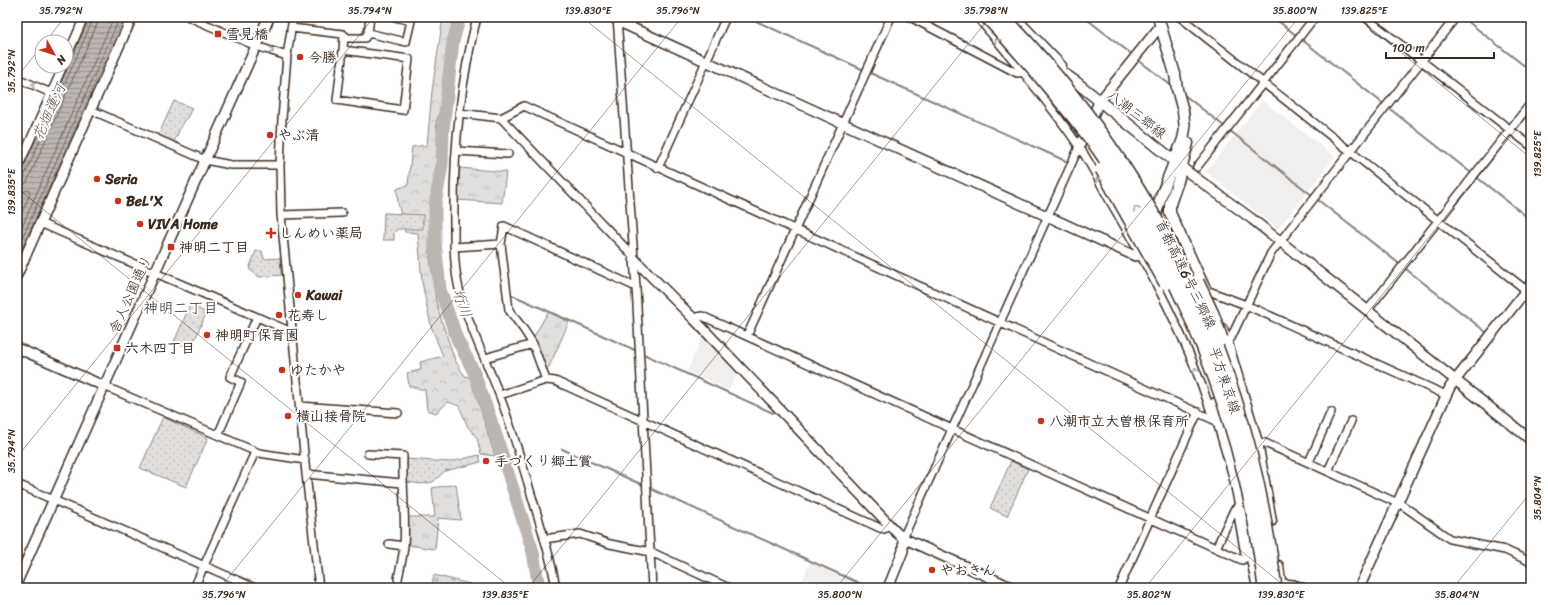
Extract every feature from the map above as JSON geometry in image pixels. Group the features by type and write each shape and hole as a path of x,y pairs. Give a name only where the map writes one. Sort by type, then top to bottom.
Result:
{"highway":[{"name":"首都高速6号三郷線","path":"987,17 1002,32 1081,126 1100,152 1139,215 1175,282 1204,350 1238,447 1251,504 1261,587"},
{"name":"首都高速6号三郷線","path":"1003,17 1070,83 1149,208 1169,244 1201,314 1231,392 1248,445 1279,586"},
{"path":"1002,32 1014,53 1046,90 1102,169 1166,283 1201,365 1215,405 1235,473 1247,560 1261,587"},
{"path":"1070,83 1109,133 1130,164 1151,198 1194,275 1212,314 1240,395 1268,506"}],"main road":[{"name":"舎人公園通り","path":"256,46 269,17"},
{"name":"八潮三郷線","path":"983,17 1070,83 1099,102 1178,164"},
{"name":"八潮三郷線","path":"1014,17 1070,83"},
{"name":"平方東京線","path":"1161,21 1175,74 1182,88 1189,111 1190,129 1178,164 1170,204 1170,213 1206,290 1227,343 1257,442 1268,506 1279,586"},
{"name":"平方東京線","path":"1178,164 1160,196 1152,230 1154,251 1180,303 1200,352 1225,422 1234,455 1261,587"}],"street":[{"path":"74,40 84,17"},
{"path":"17,275 132,17"},
{"path":"188,17 256,46 287,56"},
{"path":"319,588 304,460 281,215 280,165 287,56 292,21 344,35 348,38 365,38 368,33 370,17"},
{"path":"368,33 406,42 411,21 395,17"},
{"path":"476,17 471,38 456,151 454,195 455,267 460,294 500,395 519,452 544,539 556,588"},
{"path":"658,168 726,17"},
{"path":"747,336 891,17"},
{"path":"910,17 1017,73 1024,72"},
{"path":"977,17 1024,72 1092,166 1177,324 1214,420 1225,460 1245,558 1247,560"},
{"path":"1180,17 1438,221 1529,287 1455,380 1446,396 1359,588"},
{"path":"1197,167 1315,17"},
{"path":"1365,17 1531,146"},
{"path":"1227,343 1231,338 1271,252 1456,17"},
{"path":"652,588 636,287 617,19 1048,217 1135,256 1141,255"},
{"path":"888,588 903,551 903,538 1099,102 1161,21"},
{"path":"343,50 409,59 403,110 337,100 344,35"},
{"name":"舎人公園通り","path":"17,582 256,46"},
{"path":"17,170 59,74"},
{"path":"17,78 51,93"},
{"path":"1367,311 1531,103"},
{"path":"460,112 501,118 524,106 1214,420"},
{"path":"90,110 204,160 231,165 280,165"},
{"path":"501,118 903,538 1013,588"},
{"path":"456,151 508,154"},
{"path":"1178,164 1279,241 1531,440"},
{"path":"281,215 342,213"},
{"path":"40,223 287,330 292,330"},
{"path":"546,380 532,344 524,330 509,310 501,244 504,226 636,287"},
{"path":"454,247 501,244"},
{"path":"1206,290 1246,305 1446,396"},
{"path":"693,318 702,316 1150,519 1247,560"},
{"path":"218,436 241,382 230,377 257,317"},
{"path":"485,358 532,344"},
{"path":"17,348 255,452 304,460"},
{"path":"1191,357 1200,352"},
{"path":"500,395 546,380 555,381 880,528 884,529 890,526"},
{"path":"300,406 398,413"},
{"path":"1119,588 1198,412"},
{"path":"1309,462 1331,412"},
{"path":"1328,471 1351,422"},
{"path":"1257,442 1265,443 1398,502 1450,539 1504,550 1531,562"},
{"path":"194,588 255,452"},
{"path":"368,454 402,456 402,483 405,515 404,546 398,579"},
{"path":"306,474 402,483"},
{"path":"17,484 255,588"},
{"path":"1216,548 1236,508"},
{"path":"544,539 580,534 610,544 651,552 729,588"},
{"path":"389,544 404,546"},
{"path":"1279,586 1294,584 1304,588"}],"shaded area":[{"path":"1262,100 1335,157 1278,229 1206,172"},
{"path":"703,335 737,372 729,390 687,371"},
{"path":"810,563 855,583 853,588 799,588"}],"green space":[{"path":"443,17 457,17 436,124 439,138 430,223 429,251 436,301 442,322 455,360 464,375 471,379 495,456 481,454 477,438 468,427 459,406 448,402 436,413 427,410 425,390 409,386 407,373 421,370 420,362 443,356 431,326 422,282 418,233 405,232 398,203 397,189 408,185 412,147 427,145 432,91"},
{"path":"174,101 192,108 186,120 184,120 173,144 157,138"},
{"path":"460,168 506,172 502,203 457,200"},
{"path":"384,213 423,215 423,229 397,229 394,233 394,240 383,240"},
{"path":"256,251 262,251 264,259 280,258 281,275 259,277 249,269"},
{"path":"190,305 205,312 206,314 191,348 174,342"},
{"path":"548,312 569,322 549,367 546,369 533,338"},
{"path":"163,417 208,438 186,487 140,468"},
{"path":"479,455 481,462 445,471 433,482 421,484 407,482 405,480 406,459 450,462"},
{"path":"1011,461 1028,469 1007,516 990,508"},
{"path":"456,484 461,520 438,518 435,549 408,545 408,517 435,517 432,488"},
{"path":"434,575 470,584 469,588 431,588"}],"water":[{"name":"花畑運河","path":"90,17 124,17 17,260 17,182 65,74 74,74 74,53"}],"waterway":[{"name":"垳川","path":"460,17 453,41 443,130 442,165 435,205 435,242 440,289 457,339 473,370 495,432 533,552 539,588"},
{"path":"747,17 864,70"},
{"path":"1084,17 1134,56"},
{"path":"1273,17 1297,36"},
{"path":"1462,17 1531,71"},
{"path":"1301,39 1531,220"},
{"path":"1137,59 1173,87"},
{"path":"868,72 1068,162"},
{"path":"1183,94 1225,127"},
{"path":"1229,130 1486,332"},
{"path":"510,294 637,351"},
{"path":"641,353 773,413"},
{"path":"562,449 645,486"},
{"path":"1123,588 1177,468"},
{"path":"649,488 870,588"}],"place":[{"name":"雪見橋","path":"218,34"},
{"name":"今勝","path":"300,57"},
{"name":"やぶ清","path":"270,135"},
{"name":"Seria","path":"97,179"},
{"name":"BeL'X","path":"118,201"},
{"name":"VIVA Home","path":"140,224"},
{"name":"しんめい薬局","path":"271,233"},
{"name":"神明二丁目","path":"171,247"},
{"name":"Kawai","path":"298,295"},
{"name":"花寿し","path":"279,315"},
{"name":"神明町保育園","path":"207,335"},
{"name":"六木四丁目","path":"117,348"},
{"name":"ゆたかや","path":"282,370"},
{"name":"横山接骨院","path":"288,416"},
{"name":"八潮市立大曽根保育所","path":"1041,421"},
{"name":"手づくり郷土賞","path":"486,461"},
{"name":"やおきん","path":"932,570"}],"district":[{"name":"神明二丁目","path":"181,308"}]}
